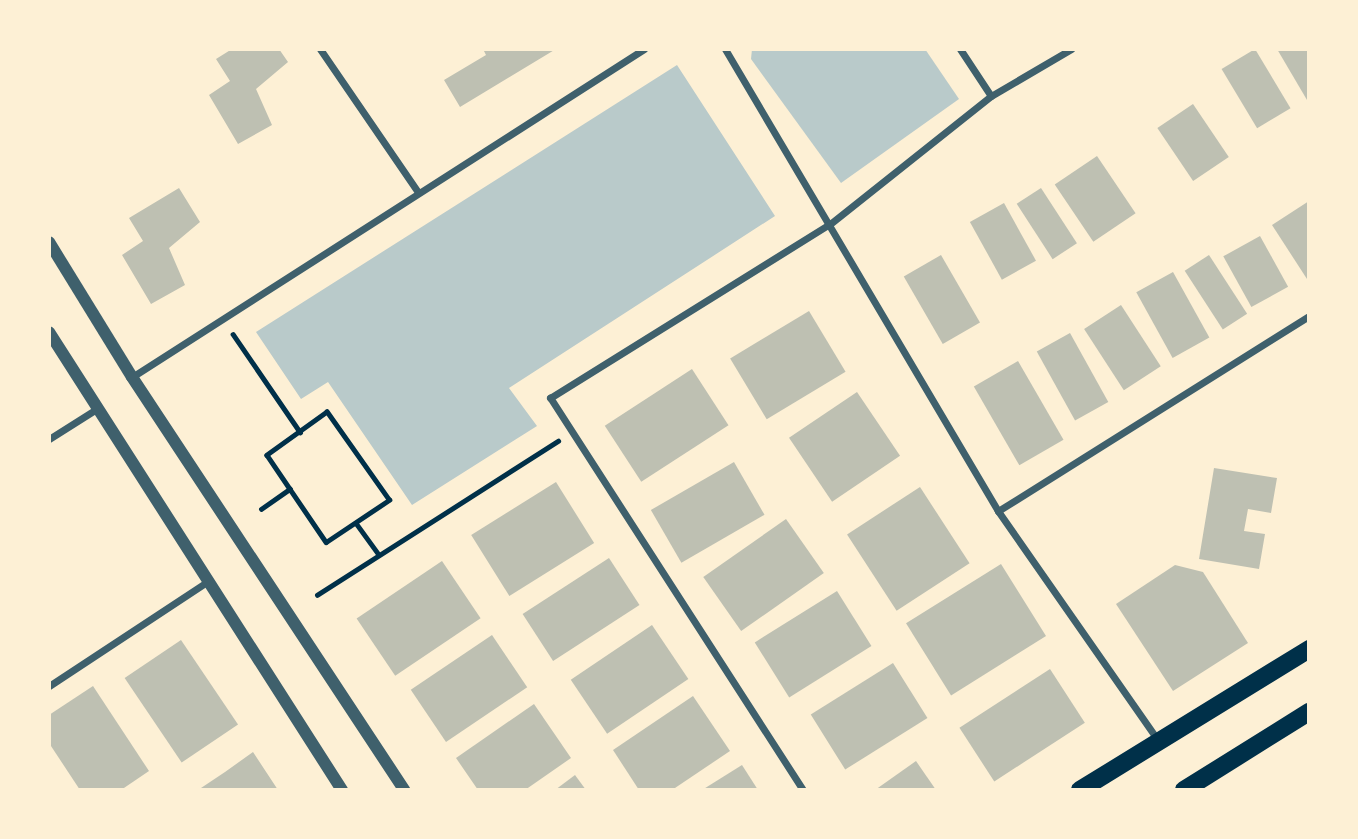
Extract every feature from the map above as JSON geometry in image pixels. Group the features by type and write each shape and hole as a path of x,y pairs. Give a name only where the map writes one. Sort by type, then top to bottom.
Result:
{"main road":[{"path":"1080,790 1157,739 1309,649"},
{"path":"1186,789 1309,712"}],"street":[{"path":"320,49 418,192"},
{"path":"132,377 644,49"},
{"path":"725,49 998,510 1157,739"},
{"path":"960,49 992,96"},
{"path":"803,790 550,398 830,224 992,96 1070,49"},
{"path":"49,242 132,377 404,790"},
{"path":"998,510 1309,316"},
{"path":"49,332 342,790"},
{"path":"49,439 98,408"},
{"path":"49,686 208,581"}],"path":[{"path":"230,330 300,432"},
{"path":"327,412 389,500 326,542 290,489 267,455 327,412"},
{"path":"317,595 572,432"},
{"path":"261,509 290,489"},
{"path":"356,523 379,555"}],"shaded area":[{"path":"752,49 925,49 959,99 841,183 751,59"},
{"path":"677,65 775,216 509,388 537,426 412,505 328,382 301,399 256,332"}],"building":[{"path":"232,49 279,49 288,62 256,89 272,125 238,144 209,95 230,81 216,59"},
{"path":"483,49 556,49 460,107 444,80 486,55"},
{"path":"1255,49 1291,108 1257,128 1222,69"},
{"path":"1277,49 1309,49 1309,99 1307,100"},
{"path":"1193,104 1229,157 1193,181 1157,128"},
{"path":"1097,156 1136,213 1093,242 1055,185"},
{"path":"179,188 200,222 169,248 185,285 151,304 122,255 143,241 129,218"},
{"path":"1041,188 1077,243 1053,259 1017,204"},
{"path":"1309,201 1309,278 1307,279 1272,225"},
{"path":"1004,203 1036,261 1002,280 970,222"},
{"path":"1260,236 1288,287 1251,307 1223,256"},
{"path":"941,255 980,323 943,344 904,276"},
{"path":"1209,255 1247,314 1223,330 1185,271"},
{"path":"1173,272 1209,338 1173,358 1136,292"},
{"path":"1121,305 1161,366 1124,390 1084,329"},
{"path":"809,311 846,372 767,419 730,358"},
{"path":"1070,333 1108,402 1075,421 1037,351"},
{"path":"1018,361 1064,440 1019,465 974,387"},
{"path":"692,369 728,425 641,482 605,426"},
{"path":"857,392 900,456 832,502 789,438"},
{"path":"734,462 764,515 681,563 651,510"},
{"path":"1214,468 1277,478 1271,513 1248,509 1244,531 1265,534 1259,569 1199,559"},
{"path":"556,482 594,543 509,596 471,535"},
{"path":"920,487 970,563 897,611 847,534"},
{"path":"786,519 824,573 741,631 703,577"},
{"path":"609,558 639,605 553,661 523,614"},
{"path":"442,561 481,618 395,676 357,619"},
{"path":"1001,564 1046,636 951,695 906,623"},
{"path":"1175,565 1203,572 1248,643 1173,691 1116,604"},
{"path":"837,591 871,646 789,698 755,642"},
{"path":"652,625 688,679 607,734 571,680"},
{"path":"492,635 527,687 446,742 411,690"},
{"path":"181,640 238,725 182,763 125,678"},
{"path":"893,663 927,718 845,770 811,714"},
{"path":"1050,669 1085,723 994,781 959,728"},
{"path":"93,686 149,771 121,790 80,790 49,743 49,715"},
{"path":"693,696 730,751 672,790 639,790 613,750"},
{"path":"534,704 571,758 525,790 478,790 456,758"},
{"path":"253,752 278,790 198,790 225,772"},
{"path":"916,761 936,790 875,790"},
{"path":"742,765 758,790 702,790"},
{"path":"575,775 586,790 555,790"}]}
